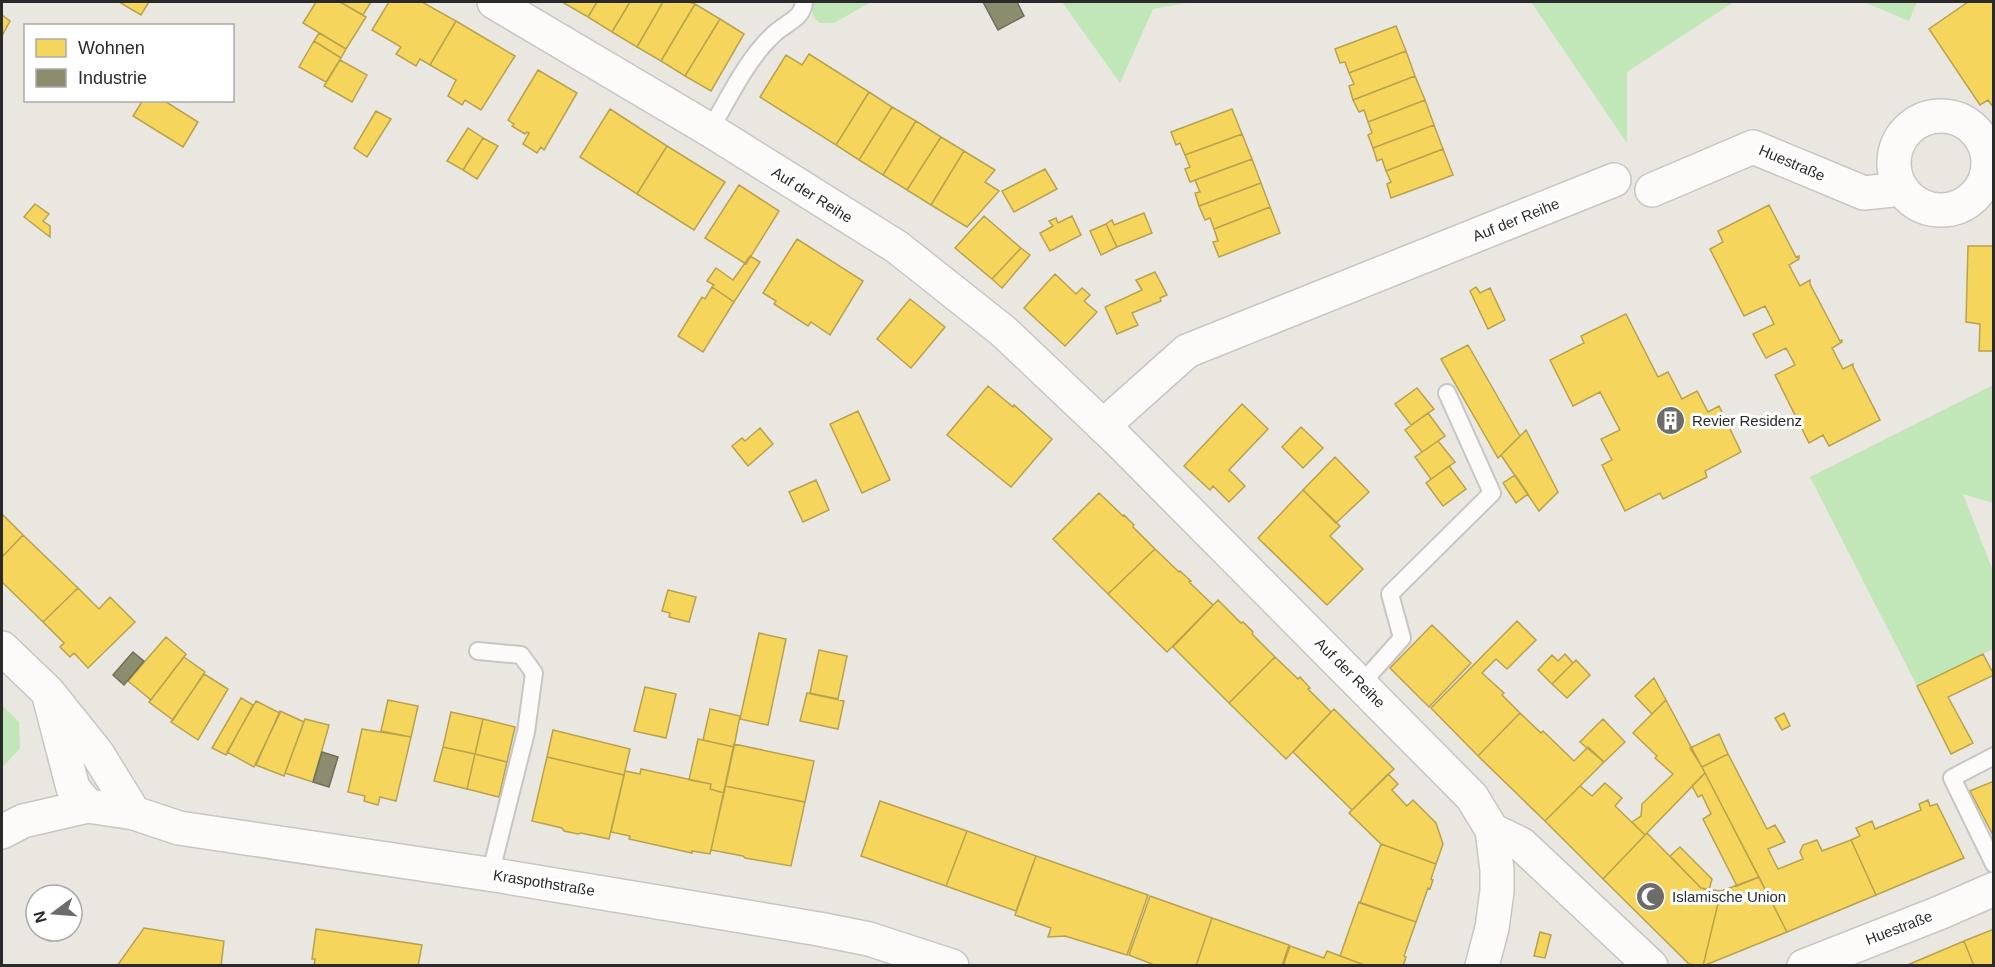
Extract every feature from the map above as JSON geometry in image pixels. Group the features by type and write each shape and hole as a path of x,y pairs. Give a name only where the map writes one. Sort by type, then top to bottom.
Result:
{"street":[{"name":"Auf der Reihe","path":"494,2 710,130 897,247 1003,331 1103,426 1472,797 1492,830 1497,870 1497,891 1492,928 1482,966"},
{"path":"1941,116 1957,119 1971,127 1981,139 1987,154 1988,188 1963,204 1950,209 1936,210 1911,199 1902,189 1896,176 1894,162 1896,148 1903,135 1913,125 1925,118 1941,116"},
{"name":"Huestraße","path":"1652,190 1753,147 1864,194 1902,189"},
{"name":"Auf der Reihe","path":"1103,426 1187,351 1614,180"},
{"path":"2,648 48,692 97,753 134,813"},
{"path":"2,832 22,821 88,806 74,788 48,692"},
{"name":"Kraspothstraße","path":"88,806 134,813 179,828 490,875 819,929 869,939 952,966"},
{"path":"1492,830 1521,844 1651,966"},
{"name":"Huestraße","path":"1804,966 1994,889"}],"lane":[{"path":"710,130 754,56 775,33 793,21 803,8 804,2"},
{"path":"1361,684 1402,638 1390,594 1492,493 1447,393"},
{"path":"478,651 520,655 534,673 526,732 490,875"},
{"path":"1994,756 1952,778 1994,864"}],"green space":[{"path":"810,2 871,2 834,23 820,23 814,18"},
{"path":"1062,2 1192,2 1153,9 1120,83"},
{"path":"1531,2 1734,2 1627,72 1627,143"},
{"path":"1864,2 1917,2 1909,21"},
{"path":"1993,385 1993,503 1963,494 1993,571 1993,649 1917,686 1810,477"},
{"path":"2,705 19,722 20,748 2,768"}],"building: Wohnen":[{"path":"119,2 149,2 141,15"},
{"path":"316,2 340,2 366,17 346,49 303,23"},
{"path":"340,2 371,2 363,15"},
{"path":"389,2 422,2 456,21 430,65 420,59 416,66 396,54 401,47 372,30"},
{"path":"562,2 597,2 588,17"},
{"path":"597,2 630,2 612,32 588,17"},
{"path":"630,2 663,2 637,47 612,32"},
{"path":"663,2 695,4 661,61 637,47"},
{"path":"1968,2 1994,2 1994,108 1988,100 1980,105 1929,29"},
{"path":"695,4 720,19 685,76 661,61"},
{"path":"2,15 10,21 2,36"},
{"path":"720,19 744,34 711,91 685,76"},
{"path":"456,21 515,56 481,110 465,100 462,105 448,96 456,80 430,65"},
{"path":"1396,26 1406,51 1349,73 1345,62 1340,63 1335,49"},
{"path":"319,33 346,49 341,58 314,41"},
{"path":"314,41 341,58 326,82 299,67"},
{"path":"1406,51 1415,76 1353,100 1349,86 1354,84 1349,73"},
{"path":"809,54 869,92 836,145 760,97 786,55 802,65"},
{"path":"340,60 367,75 352,102 324,86"},
{"path":"538,70 577,93 544,150 541,147 537,153 523,144 529,133 525,134 512,126 514,124 508,120"},
{"path":"1415,76 1425,100 1368,122 1364,110 1359,112 1353,100"},
{"path":"869,92 892,107 859,160 836,145"},
{"path":"1425,100 1434,125 1373,148 1368,135 1372,133 1368,122"},
{"path":"142,102 166,102 198,122 183,147 133,116"},
{"path":"892,107 916,121 883,175 859,160"},
{"path":"610,109 667,146 637,194 580,157"},
{"path":"1232,109 1242,134 1185,155 1180,143 1176,145 1171,132"},
{"path":"376,111 391,119 367,157 354,148"},
{"path":"916,121 941,137 907,190 883,175"},
{"path":"1434,125 1443,149 1386,171 1382,159 1377,161 1373,148"},
{"path":"468,128 483,138 463,170 447,161"},
{"path":"1242,134 1252,159 1190,182 1185,169 1190,167 1185,155"},
{"path":"941,137 964,151 931,205 907,190"},
{"path":"483,138 498,146 477,179 463,170"},
{"path":"667,146 725,182 694,230 637,194"},
{"path":"1443,149 1453,175 1391,198 1387,184 1391,182 1386,171"},
{"path":"964,151 995,170 985,182 999,191 967,227 931,205"},
{"path":"1252,159 1261,183 1199,206 1195,193 1200,192 1195,180"},
{"path":"1045,169 1057,189 1014,212 1002,191"},
{"path":"1261,183 1270,207 1214,229 1210,218 1205,220 1199,206"},
{"path":"739,185 779,211 746,264 705,238"},
{"path":"35,204 49,214 43,221 50,226 50,237 24,217"},
{"path":"1769,205 1796,257 1799,256 1799,259 1789,265 1800,286 1810,280 1840,341 1842,340 1832,348 1843,369 1853,364 1880,420 1829,446 1823,435 1809,443 1775,375 1795,365 1786,348 1766,358 1753,334 1774,324 1765,306 1744,316 1710,249 1723,242 1718,231"},
{"path":"1270,207 1280,233 1219,257 1213,242 1218,241 1214,229"},
{"path":"1144,213 1152,233 1117,247 1106,224 1112,220 1114,225"},
{"path":"984,216 1021,248 992,279 955,248"},
{"path":"1072,216 1081,235 1050,251 1040,233 1053,226 1049,221 1056,218 1058,223"},
{"path":"1106,224 1117,247 1101,255 1090,231"},
{"path":"797,239 863,281 830,335 811,322 808,326 774,304 776,301 763,293"},
{"path":"1968,246 1994,246 1994,351 1979,351 1980,324 1966,322"},
{"path":"1021,248 1030,255 1002,288 992,279"},
{"path":"750,256 760,262 734,302 707,281 716,268 733,280"},
{"path":"1155,272 1167,295 1160,298 1161,301 1132,313 1138,325 1117,334 1105,307 1142,290 1136,280"},
{"path":"1055,274 1076,294 1082,288 1090,295 1084,301 1097,312 1065,346 1024,308"},
{"path":"712,287 734,302 703,352 678,336 702,297 705,299"},
{"path":"1476,287 1480,293 1490,288 1505,320 1488,329 1470,291"},
{"path":"910,299 945,327 911,368 877,339"},
{"name":"Revier Residenz","path":"1626,314 1658,377 1668,372 1682,399 1697,391 1708,412 1719,406 1741,452 1705,471 1707,477 1663,499 1660,493 1625,511 1602,465 1612,460 1601,439 1620,430 1600,392 1573,406 1550,360 1584,343 1581,336"},
{"path":"1468,345 1520,436 1498,458 1441,359"},
{"path":"988,386 1013,407 1014,405 1052,439 1011,487 947,435"},
{"path":"1417,388 1434,409 1411,425 1395,404"},
{"path":"1242,404 1268,429 1229,470 1245,486 1229,502 1213,486 1210,490 1184,466"},
{"path":"858,411 890,480 862,493 830,424"},
{"path":"1428,413 1445,436 1422,452 1405,430"},
{"path":"1301,427 1323,448 1303,468 1282,447"},
{"path":"760,428 773,444 748,466 732,446 742,438 745,441"},
{"path":"1526,430 1558,492 1539,511 1501,455"},
{"path":"1438,441 1455,462 1431,479 1415,457"},
{"path":"1335,457 1369,492 1336,523 1303,490"},
{"path":"1449,466 1466,489 1443,506 1426,483"},
{"path":"1515,475 1528,494 1516,503 1503,483"},
{"path":"816,480 829,510 803,522 789,492"},
{"path":"1303,490 1340,526 1330,536 1363,569 1327,605 1258,538"},
{"path":"1099,493 1134,525 1133,527 1155,549 1108,594 1053,539"},
{"path":"2,514 23,535 2,557"},
{"path":"23,535 78,588 43,622 2,582 2,557"},
{"path":"1155,549 1191,581 1189,582 1213,605 1167,652 1108,594"},
{"path":"78,588 99,609 110,597 135,622 88,668 74,653 70,657 60,647 64,643 43,622"},
{"path":"668,590 696,597 689,622 669,617 670,613 662,611"},
{"path":"1218,600 1253,632 1252,634 1275,657 1229,703 1173,647"},
{"path":"1517,621 1536,640 1507,669 1496,659 1482,673 1504,693 1502,695 1520,713 1478,756 1431,708"},
{"path":"1432,625 1471,663 1429,707 1390,668"},
{"path":"759,633 786,639 768,725 740,719"},
{"path":"166,637 186,654 151,700 128,681"},
{"path":"819,650 847,656 838,699 810,693"},
{"path":"1565,654 1573,663 1552,684 1538,670 1552,655 1558,661"},
{"path":"1983,654 1994,675 1948,697 1973,743 1951,754 1917,686"},
{"path":"184,657 205,672 173,720 149,702"},
{"path":"1275,657 1298,679 1300,677 1310,688 1308,689 1331,712 1286,759 1229,703"},
{"path":"1576,660 1590,675 1567,698 1552,684"},
{"path":"204,674 228,689 198,740 171,722"},
{"path":"1654,678 1666,700 1652,714 1635,696"},
{"path":"645,687 676,694 666,738 634,731"},
{"path":"807,693 844,701 838,729 800,721"},
{"path":"241,698 253,705 226,755 212,748"},
{"path":"388,700 418,706 411,737 381,731"},
{"path":"1666,700 1705,773 1645,835 1632,822 1641,816 1642,804 1673,774 1633,733"},
{"path":"256,701 280,713 254,767 227,752"},
{"path":"710,709 740,716 734,747 703,740"},
{"path":"1334,709 1394,769 1352,810 1293,752"},
{"path":"280,711 304,722 284,776 256,765"},
{"path":"451,712 483,719 475,754 443,747"},
{"path":"1520,713 1541,733 1543,731 1574,761 1588,747 1604,762 1545,821 1478,756"},
{"path":"1784,713 1790,726 1782,730 1775,718"},
{"path":"305,719 329,725 313,782 285,773"},
{"path":"483,719 515,727 507,762 475,754"},
{"path":"1603,719 1625,742 1604,762 1580,742"},
{"path":"362,729 411,737 396,801 380,797 378,805 364,801 365,796 348,792"},
{"path":"553,730 630,749 624,775 547,757"},
{"path":"1719,734 1728,754 1702,767 1690,748"},
{"path":"698,739 734,747 724,793 710,789 711,784 689,780"},
{"path":"734,744 814,761 805,802 725,786"},
{"path":"443,747 475,754 467,789 434,781"},
{"path":"475,754 507,762 499,797 467,789"},
{"path":"1728,754 1767,829 1775,825 1785,842 1768,849 1778,869 1803,859 1800,852 1803,845 1817,840 1822,851 1851,840 1876,895 1787,932 1702,767"},
{"path":"547,757 624,775 609,839 564,831 562,828 532,821"},
{"path":"641,769 711,784 710,789 724,793 710,854 692,851 692,853 629,839 630,836 611,832 625,771 640,774"},
{"path":"1705,773 1759,877 1737,886 1703,819 1711,814 1702,795 1698,797 1692,786"},
{"path":"1388,774 1398,784 1392,790 1407,806 1413,800 1436,823 1443,844 1436,864 1381,844 1349,813"},
{"path":"1994,781 1994,837 1970,791"},
{"path":"1605,783 1622,798 1615,806 1645,835 1603,879 1545,821 1580,786 1592,796"},
{"path":"725,786 805,802 791,866 711,850"},
{"path":"1928,800 1930,806 1937,804 1964,858 1876,895 1851,840 1860,836 1856,828 1872,821 1875,829 1921,810 1919,804"},
{"path":"880,801 967,831 946,886 861,856"},
{"path":"967,831 1036,856 1016,911 946,886"},
{"path":"1647,833 1701,888 1721,891 1703,966 1689,964 1603,879"},
{"path":"1381,844 1436,864 1430,889 1428,888 1416,922 1360,903"},
{"path":"1680,847 1712,879 1709,890 1701,888 1670,856"},
{"path":"1036,856 1148,895 1127,955 1065,936 1048,937 1051,928 1015,915"},
{"path":"1759,877 1787,932 1703,966 1721,891"},
{"path":"1150,896 1212,918 1196,966 1157,966 1129,955"},
{"path":"1359,902 1416,922 1404,956 1406,957 1403,966 1367,966 1340,956"},
{"path":"1212,918 1289,945 1282,966 1196,966"},
{"path":"144,928 224,941 221,966 117,966"},
{"path":"316,929 422,945 418,966 314,966 315,959 312,959"},
{"path":"1994,929 1994,966 1974,966 1964,941"},
{"path":"1540,932 1551,935 1545,958 1534,956"},
{"path":"1964,941 1974,966 1905,966"},
{"path":"1290,946 1324,958 1327,951 1367,966 1283,966"}],"building: Industrie":[{"path":"983,2 1017,2 1024,16 998,30"},
{"path":"133,652 144,661 124,685 113,675"},
{"path":"322,752 338,757 329,787 313,782"}],"place":[{"name":"Revier Residenz","path":"1671,421"},
{"name":"Islamische Union","path":"1651,897"}]}
